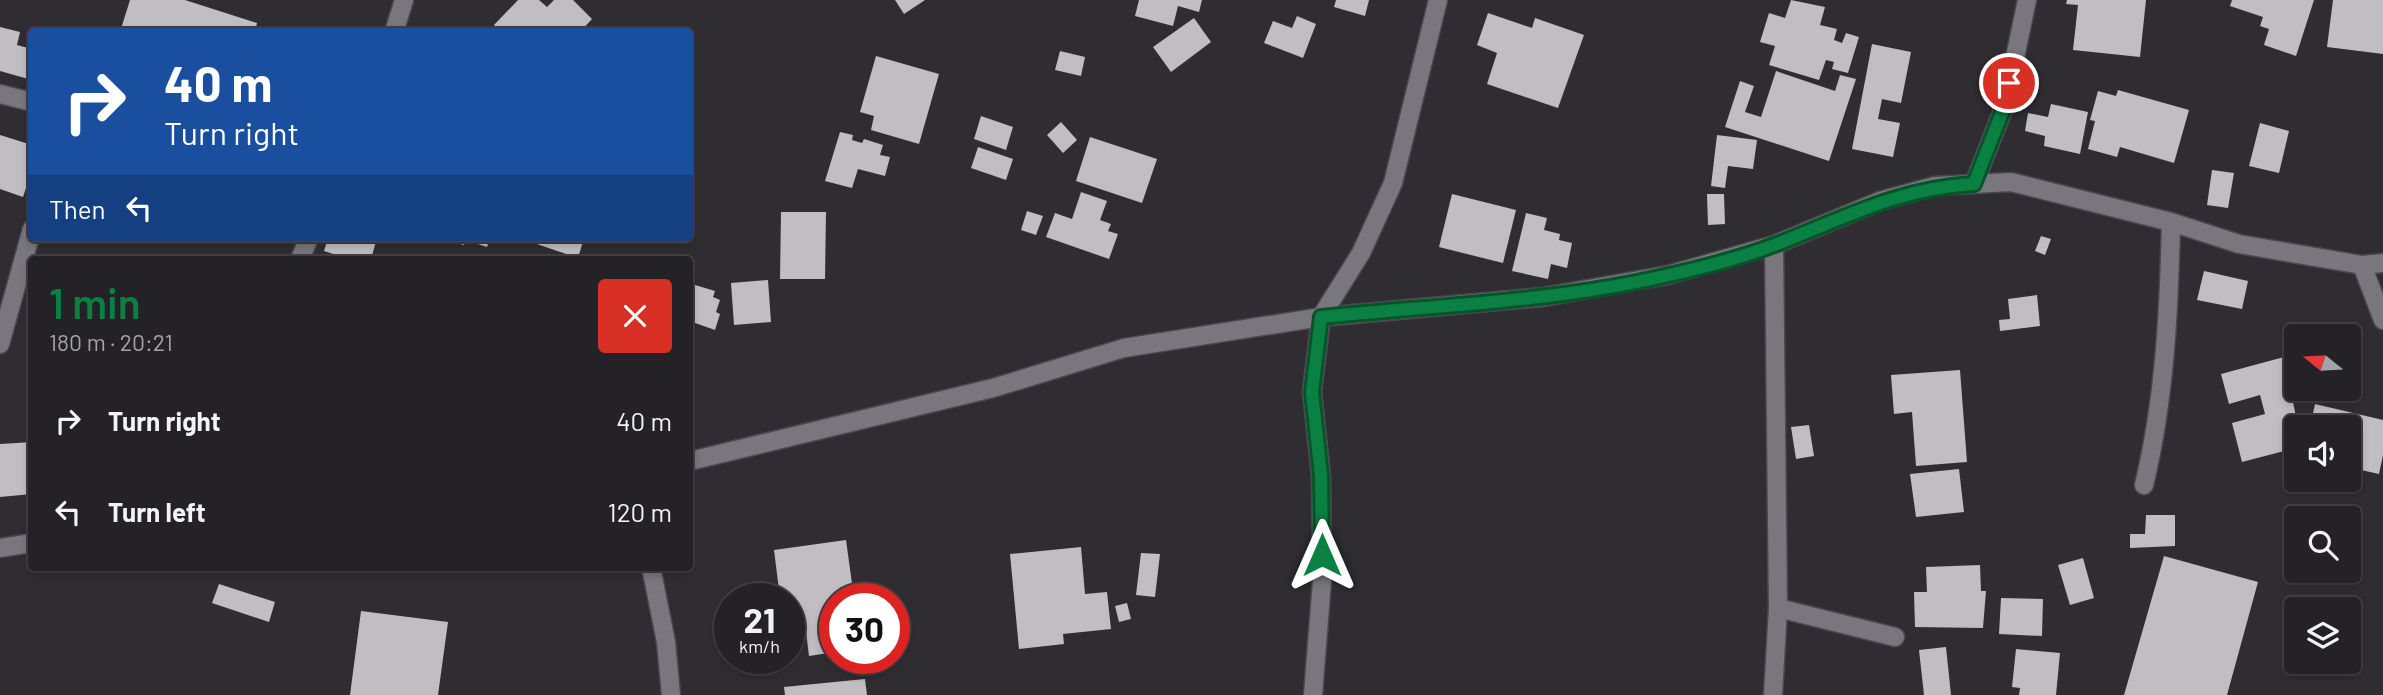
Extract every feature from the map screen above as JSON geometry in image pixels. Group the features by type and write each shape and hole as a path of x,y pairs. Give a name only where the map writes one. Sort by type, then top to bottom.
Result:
{"street":[{"path":"395,28 404,0"},
{"path":"1313,695 1322,581 1321,476 1312,392 1321,317 1361,253 1393,183 1438,0"},
{"path":"1974,184 2005,105 2028,0"},
{"path":"0,94 28,101"},
{"path":"693,460 979,391 1124,348 1321,317 1544,297 1668,275 1774,245 1880,201 1935,186 2011,182 2171,222 2239,244 2362,265 2383,263"},
{"path":"2144,485 2154,441 2169,308 2171,222"},
{"path":"0,344 28,242"},
{"path":"1773,695 1778,608 1774,245"},
{"path":"2362,265 2383,320"},
{"path":"0,548 28,543"},
{"path":"652,571 666,642 671,695"},
{"path":"1778,608 1895,637"}],"building":[{"path":"130,0 185,0 257,23 256,28 121,28"},
{"path":"518,0 539,0 547,7 554,0 573,0 592,19 584,28 497,28 494,25"},
{"path":"895,0 925,0 904,14"},
{"path":"1139,0 1202,0 1199,12 1178,6 1173,26 1135,16"},
{"path":"1336,0 1369,0 1365,16 1334,7"},
{"path":"1791,0 1825,7 1820,25 1837,29 1834,40 1842,43 1846,33 1859,37 1848,73 1832,69 1834,62 1826,60 1819,80 1769,65 1775,46 1760,42 1769,13 1785,18"},
{"path":"2067,0 2146,0 2140,57 2073,50 2078,5 2066,4"},
{"path":"2232,0 2314,0 2296,56 2264,45 2269,29 2260,26 2263,17 2230,6"},
{"path":"2333,0 2383,0 2383,54 2327,47"},
{"path":"1488,13 1532,28 1535,18 1584,35 1558,108 1487,84 1497,53 1477,45"},
{"path":"1297,16 1316,24 1303,58 1264,43 1273,21 1292,28"},
{"path":"1194,18 1211,42 1171,72 1153,47"},
{"path":"0,27 20,32 17,45 28,48 28,79 0,71"},
{"path":"1872,44 1911,52 1901,103 1882,99 1878,119 1900,123 1893,157 1852,149"},
{"path":"1060,51 1085,57 1081,76 1055,70"},
{"path":"876,56 939,74 919,144 871,130 874,116 860,112"},
{"path":"1776,71 1835,91 1840,75 1856,79 1829,161 1725,127 1740,81 1754,86 1745,112 1761,117"},
{"path":"2118,90 2189,110 2174,163 2120,147 2117,157 2088,149 2095,121 2090,120 2098,91 2116,96"},
{"path":"2051,104 2088,112 2080,154 2044,146 2045,136 2025,131 2028,113 2048,117"},
{"path":"981,116 1013,127 1006,150 974,139"},
{"path":"1061,122 1077,140 1063,153 1047,135"},
{"path":"2260,123 2289,131 2279,173 2249,166"},
{"path":"840,132 853,135 852,140 862,143 864,139 883,145 880,155 890,157 885,176 858,169 852,188 825,181"},
{"path":"0,135 28,144 28,182 23,197 0,189"},
{"path":"1717,135 1757,140 1753,169 1728,166 1725,188 1711,186"},
{"path":"1090,137 1157,159 1142,203 1076,181"},
{"path":"978,147 1013,159 1006,180 971,168"},
{"path":"2212,170 2234,173 2228,208 2207,205"},
{"path":"1081,192 1107,201 1100,220 1111,224 1108,231 1118,234 1109,259 1046,237 1055,213 1072,219"},
{"path":"1452,194 1516,210 1503,263 1439,247"},
{"path":"1707,194 1724,194 1725,224 1708,225"},
{"path":"1027,211 1043,216 1036,235 1021,230"},
{"path":"781,212 826,212 825,279 780,279"},
{"path":"1526,213 1547,218 1544,230 1560,234 1559,240 1572,243 1567,268 1551,264 1548,279 1512,271"},
{"path":"2041,236 2051,239 2045,255 2035,251"},
{"path":"327,242 376,242 372,256 340,256 324,251"},
{"path":"472,242 489,242 487,247"},
{"path":"531,242 583,242 579,256"},
{"path":"2204,271 2248,281 2242,309 2197,300"},
{"path":"768,280 771,322 734,325 731,283"},
{"path":"695,285 715,291 713,297 720,300 716,312 720,314 715,330 695,323 693,331"},
{"path":"2037,295 2040,326 2000,331 1999,320 2010,319 2008,299"},
{"path":"2284,357 2284,401 2293,401 2296,415 2284,415 2284,451 2242,462 2232,423 2265,414 2260,395 2229,404 2221,374"},
{"path":"1960,370 1967,462 1916,466 1912,412 1894,414 1891,375"},
{"path":"2315,404 2383,420 2383,455 2379,474 2361,470 2361,415 2313,415"},
{"path":"1809,425 1814,456 1796,459 1791,427"},
{"path":"28,442 28,494 0,497 0,444"},
{"path":"1959,469 1964,512 1916,517 1910,474"},
{"path":"2146,515 2175,515 2175,546 2130,548 2130,534 2145,534"},
{"path":"846,540 852,583 819,583 819,654 809,656 805,624 805,583 778,583 774,550"},
{"path":"1081,547 1085,594 1107,592 1111,629 1063,634 1064,644 1019,649 1010,554"},
{"path":"1141,553 1160,554 1155,597 1136,595"},
{"path":"2164,556 2258,582 2227,695 2124,695"},
{"path":"2083,558 2094,598 2070,605 2058,565"},
{"path":"1980,565 1981,591 1986,591 1983,628 1915,627 1914,592 1927,592 1926,567"},
{"path":"219,584 275,602 269,622 212,603"},
{"path":"2001,598 2043,599 2042,636 1999,634"},
{"path":"1127,603 1131,619 1119,622 1115,606"},
{"path":"361,611 448,622 438,695 350,695"},
{"path":"1946,647 1951,695 1924,695 1919,650"},
{"path":"2016,649 2060,653 2056,695 2019,695 2020,688 2012,687"},
{"path":"865,679 867,695 785,695 784,687"}],"route":[{"path":"1322,555 1321,476 1312,392 1321,317 1544,297 1668,275 1774,245 1880,201 1935,186 1974,184 2005,105 2009,83"}]}
